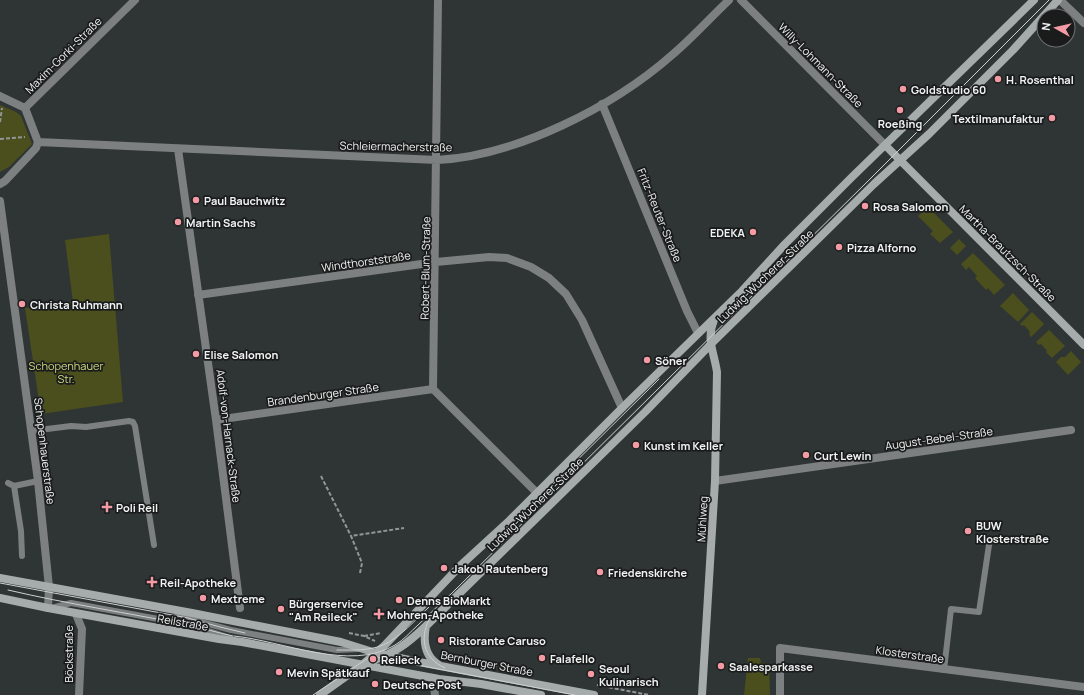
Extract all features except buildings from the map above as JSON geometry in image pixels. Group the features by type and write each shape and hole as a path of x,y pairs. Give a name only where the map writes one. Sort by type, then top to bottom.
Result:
{"street":[{"name":"Maxim-Gorki-Straße","path":"25,108 134,0"},
{"name":"Robert-Blum-Straße","path":"434,389 438,0"},
{"name":"Schleiermacherstraße","path":"38,142 437,160 451,159 487,152 528,141 602,104 624,91 672,56 729,0"},
{"name":"Willy-Lohmann-Straße","path":"741,0 885,145"},
{"name":"Ludwig-Wucherer-Straße","path":"362,665 376,653 460,566 538,493 885,145 1034,0"},
{"path":"1059,0 1084,24"},
{"name":"Ludwig-Wucherer-Straße","path":"362,665 388,655 408,643 426,626 645,412 710,344 900,160 929,134 1004,59 1059,0"},
{"path":"0,96 25,108 38,142 36,148 5,181 0,184"},
{"name":"Fritz-Reuter-Straße","path":"602,104 687,312 698,333"},
{"name":"Martha-Brautzsch-Straße","path":"885,145 1084,345"},
{"name":"Adolf-von-Harnack-Straße","path":"178,149 216,420 240,608"},
{"name":"Schopenhauerstraße","path":"0,201 3,246 38,481 49,587 48,608"},
{"name":"Windthorststraße","path":"198,295 436,262 489,257 507,258 531,267 549,278 566,294 582,320 622,408"},
{"path":"710,344 710,330 715,317"},
{"name":"Mühlweg","path":"702,695 715,481 717,372 715,356 710,344"},
{"path":"434,389 538,493"},
{"name":"Brandenburger Straße","path":"216,420 434,389"},
{"name":"August-Bebel-Straße","path":"715,481 1071,430"},
{"name":"Reilstraße","path":"0,578 157,606 340,642 376,653"},
{"name":"Reilstraße","path":"0,598 76,614 219,640 242,642 362,665"},
{"name":"Böckstraße","path":"76,614 82,629 79,695"},
{"path":"426,626 424,642 426,651 433,660 441,666"},
{"name":"Klosterstraße","path":"780,695 780,648 1084,687"},
{"name":"Bernburger Straße","path":"376,653 594,695"},
{"path":"320,695 362,665"},
{"name":"Bernburger Straße","path":"362,665 541,695"},
{"path":"433,678 436,695"}],"lane":[{"path":"31,431 71,426 86,427 129,421 133,422 135,426 154,545"},
{"path":"22,556 21,531 11,485 38,481"},
{"path":"944,670 951,609 979,612 989,545"},
{"path":"48,608 71,603 191,625 242,642"}],"path":[{"path":"0,122 2,107"},
{"path":"0,139 26,137"},
{"path":"321,476 362,563 360,573"},
{"path":"350,536 404,528"}],"green space":[{"path":"0,105 16,112 21,116 32,144 9,167 0,172"},
{"path":"928,207 953,232 940,243 930,234 933,231 918,216"},
{"name":"Schopenhauer Str.","path":"109,234 123,402 41,414 25,308 73,302 65,240"},
{"path":"959,239 966,246 957,255 950,248"},
{"path":"973,253 1005,285 994,295 988,288 986,290 975,278 977,276 969,267 966,270 961,264"},
{"path":"1013,293 1029,310 1018,322 1000,306"},
{"path":"1032,312 1044,324 1031,337 1029,334 1030,332 1024,325 1022,326 1020,324"},
{"path":"1049,330 1065,346 1052,358 1041,344 1039,345 1036,342"},
{"path":"1071,351 1081,362 1068,375 1056,362 1061,357 1065,357"},
{"path":"748,658 760,658 761,663 769,663 770,695 744,695"}],"tram line":[{"path":"234,636 316,652 358,656 377,653 401,641 451,594 1049,0"},
{"path":"521,516 659,379"},
{"path":"0,583 188,618 245,633"},
{"path":"8,590 53,600 188,625 233,636"},
{"path":"337,650 366,649 378,647 390,642 402,633 429,607"},
{"path":"431,616 425,631 425,646 431,658 437,664 445,668"},
{"path":"370,656 575,695"},
{"path":"313,695 371,656"}],"place":[{"name":"H. Rosenthal","path":"998,79"},
{"name":"Goldstudio 60","path":"903,89"},
{"name":"Roeßing","path":"900,110"},
{"name":"Textilmanufaktur","path":"1052,118"},
{"name":"Paul Bauchwitz","path":"196,200"},
{"name":"Rosa Salomon","path":"865,206"},
{"name":"Martin Sachs","path":"178,222"},
{"name":"EDEKA","path":"753,232"},
{"name":"Pizza Alforno","path":"839,247"},
{"name":"Christa Ruhmann","path":"22,304"},
{"name":"Elise Salomon","path":"196,354"},
{"name":"Söner","path":"647,360"},
{"name":"Kunst im Keller","path":"636,445"},
{"name":"Curt Lewin","path":"806,455"},
{"name":"Poli Reil","path":"107,507"},
{"name":"BUW Klosterstraße","path":"968,531"},
{"name":"Jakob Rautenberg","path":"444,568"},
{"name":"Friedenskirche","path":"600,572"},
{"name":"Reil-Apotheke","path":"152,582"},
{"name":"Mextreme","path":"203,598"},
{"name":"Denns BioMarkt","path":"399,600"},
{"name":"Bürgerservice \"Am Reileck\"","path":"281,609"},
{"name":"Mohren-Apotheke","path":"379,614"},
{"name":"Ristorante Caruso","path":"441,640"},
{"name":"Falafello","path":"542,658"},
{"name":"Reileck","path":"373,659"},
{"name":"Saalesparkasse","path":"721,666"},
{"name":"Mevin Spätkauf","path":"279,672"},
{"name":"Seoul Kulinarisch","path":"591,674"},
{"name":"Deutsche Post","path":"375,684"}]}
